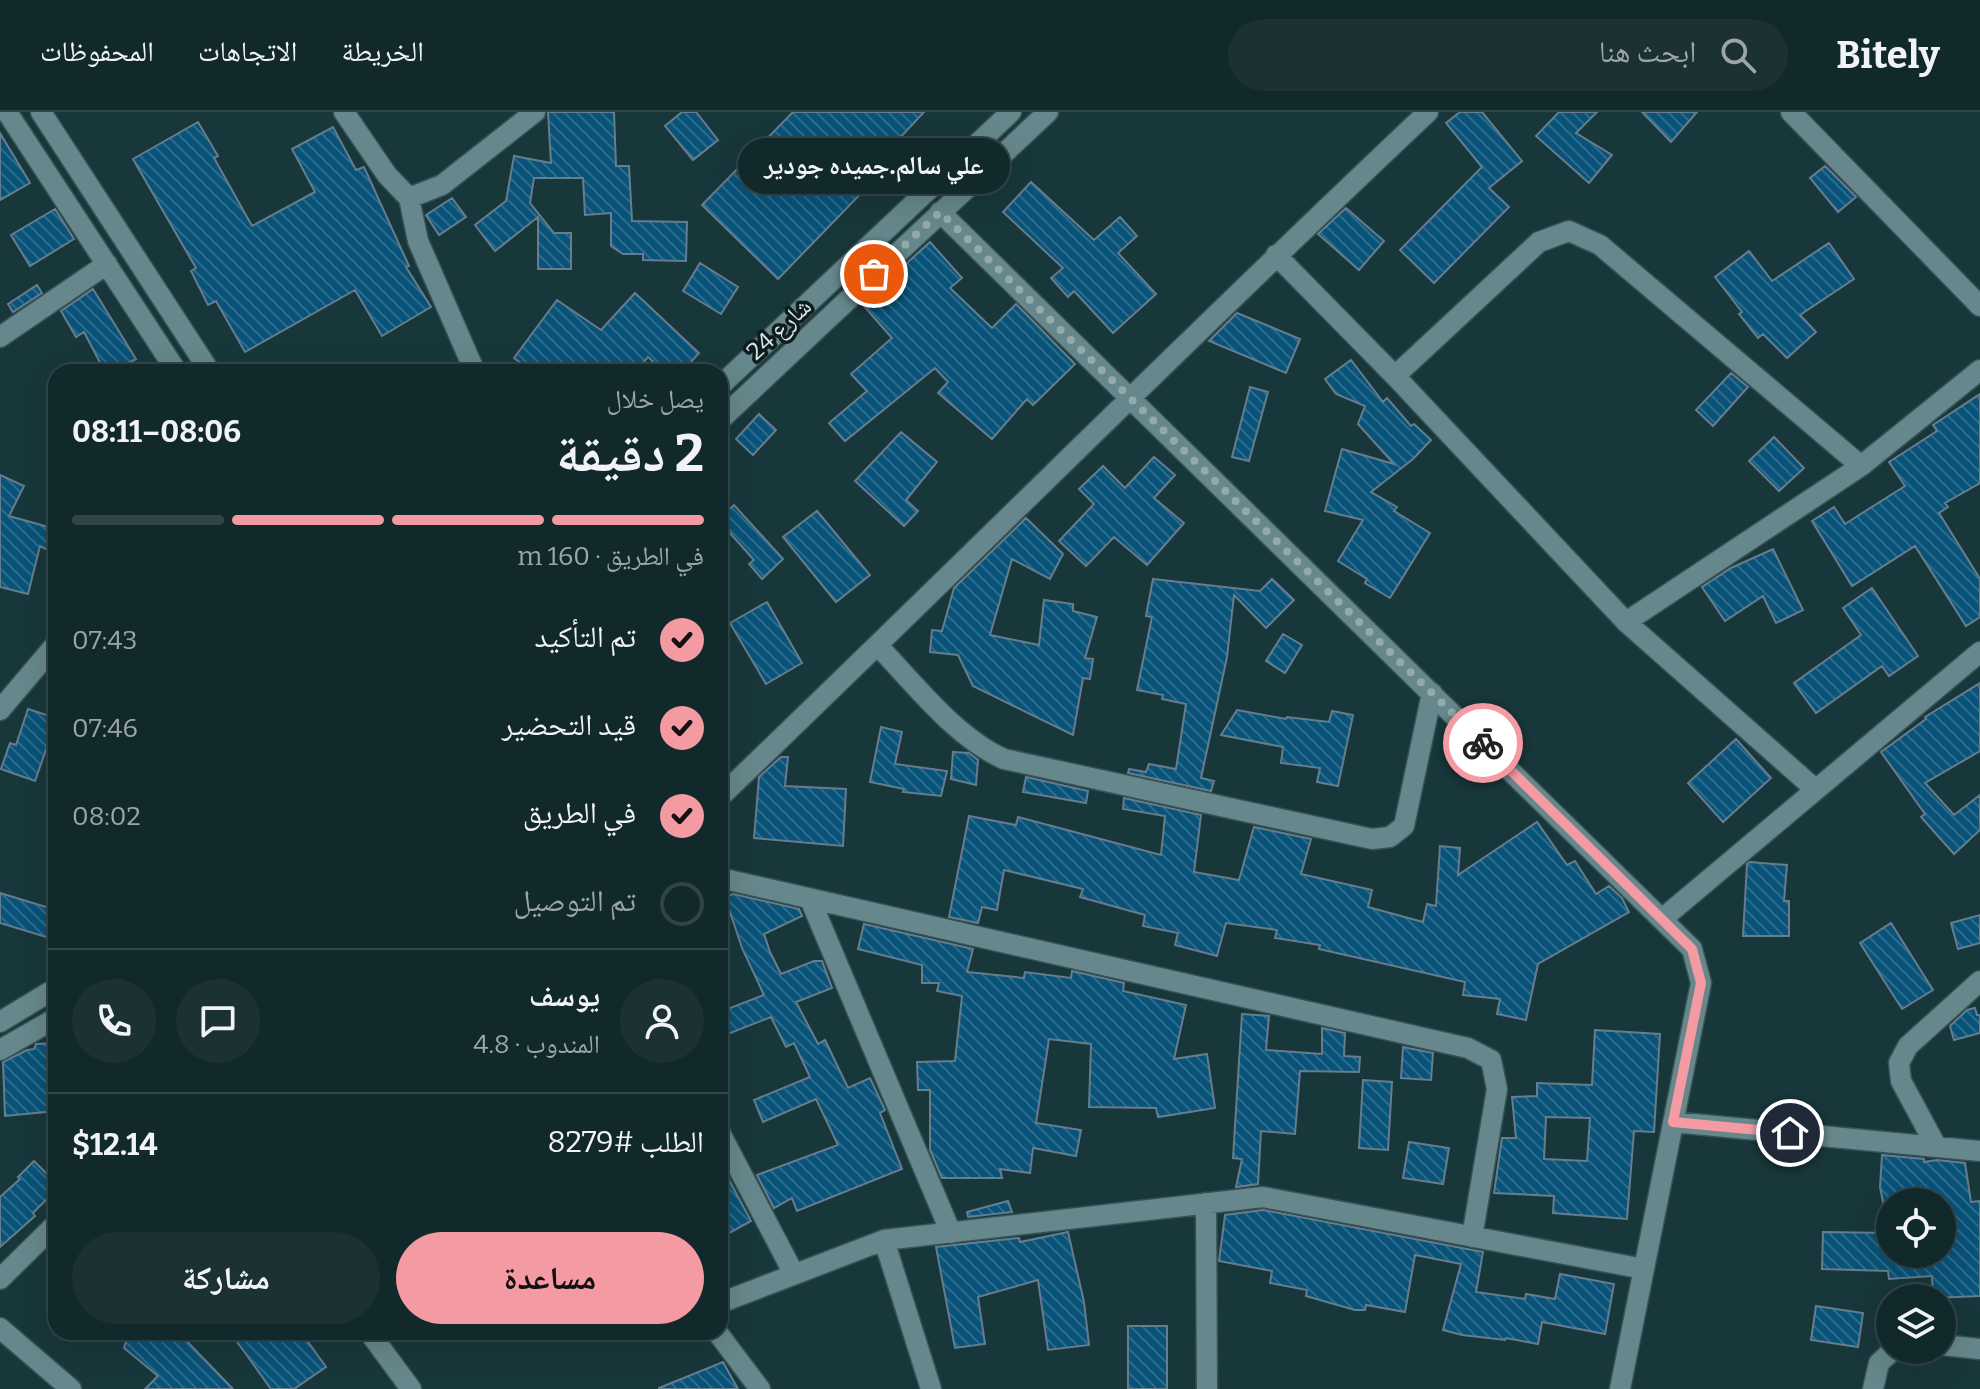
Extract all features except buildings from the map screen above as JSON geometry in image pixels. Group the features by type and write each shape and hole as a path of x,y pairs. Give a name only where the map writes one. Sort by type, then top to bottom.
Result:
{"street":[{"path":"7,112 172,364"},
{"path":"41,112 205,364"},
{"path":"344,112 387,175 409,198 418,241 472,364"},
{"path":"409,198 442,185 535,112"},
{"name":"شارع 24","path":"728,378 1011,112"},
{"name":"شارع 24","path":"728,412 1048,112"},
{"path":"728,789 1276,255 1428,112"},
{"path":"1791,112 1980,306"},
{"path":"940,212 1692,949 1701,983 1620,1389"},
{"path":"1395,376 1539,242 1569,231 1600,245 1861,466"},
{"path":"1276,255 1395,376 1626,622 1816,790"},
{"path":"0,337 107,264"},
{"path":"1626,622 1861,466 1980,370"},
{"path":"878,646 966,736 983,750 1004,759 1372,839 1390,837 1404,826 1432,693"},
{"path":"1662,919 1980,652"},
{"path":"0,710 48,653"},
{"path":"728,880 1468,1048 1491,1060 1497,1089 1472,1237"},
{"path":"810,899 951,1233"},
{"path":"1936,1146 1901,1081 1899,1063 1908,1046 1980,981"},
{"path":"0,1022 48,993"},
{"path":"0,1050 48,1023"},
{"path":"1673,1122 1980,1151"},
{"path":"728,1148 794,1274"},
{"path":"728,1300 884,1240 1263,1197 1644,1269"},
{"path":"1206,1203 1207,1389"},
{"path":"0,1279 48,1232"},
{"path":"884,1240 931,1389"},
{"path":"0,1328 71,1389"},
{"path":"375,1340 410,1388"},
{"path":"723,1340 760,1389"},
{"path":"1956,1346 1980,1349"},
{"path":"1873,1389 1879,1364"}],"way so far":[{"path":"874,274 940,212 1483,743"}],"place":[{"name":"علي سالم.جميده جودير","path":"874,274"}],"route":[{"path":"1483,743 1692,949 1701,983 1673,1122 1790,1133"}]}
